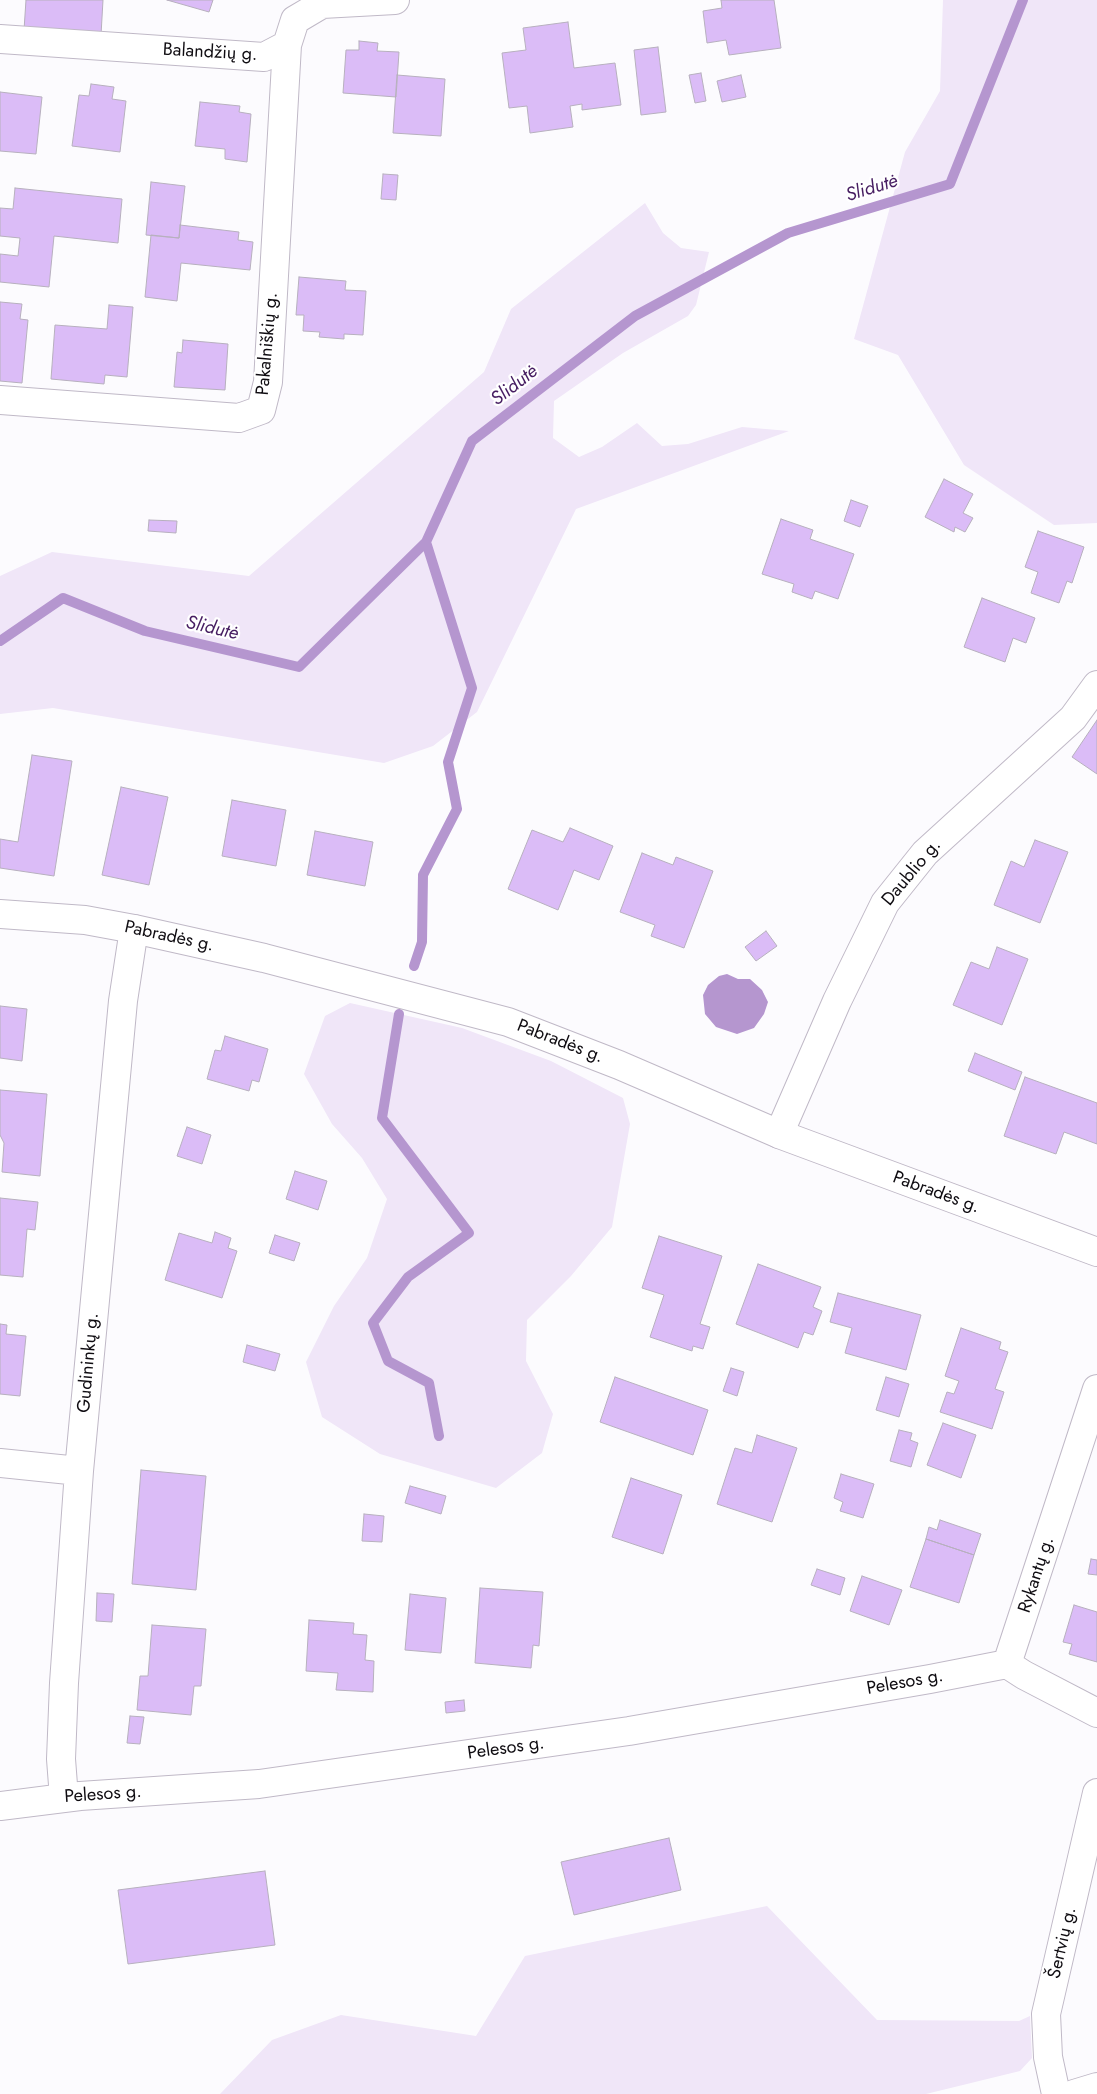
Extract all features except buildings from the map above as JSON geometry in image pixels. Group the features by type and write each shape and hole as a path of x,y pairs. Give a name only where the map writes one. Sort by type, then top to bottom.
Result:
{"street":[{"path":"287,45 295,20 322,4 395,0"},
{"name":"Balandžių g.","path":"0,39 264,57 287,45"},
{"name":"Pakalniškių g.","path":"0,400 239,418 261,410 268,382 287,45"},
{"name":"Daublio g.","path":"779,1134 837,1001 884,903 925,853 1073,718 1097,686"},
{"name":"Pabradės g.","path":"0,914 85,920 134,929 264,958 508,1022 619,1065 779,1134 1097,1252"},
{"name":"Gudininkų g.","path":"64,1798 61,1759 64,1683 79,1471 123,1001 134,929"},
{"name":"Rykantų g.","path":"1007,1664 1097,1389"},
{"path":"0,1463 79,1471"},
{"path":"1007,1664 1024,1675 1097,1713"},
{"name":"Pelesos g.","path":"0,1806 64,1798 278,1781 629,1731 1007,1664"},
{"name":"Šertvių g.","path":"1056,2094 1048,2057 1046,2014 1097,1793"},
{"path":"1074,2094 1097,2087"}],"shaded area":[{"path":"943,0 1097,0 1097,523 1054,525 964,465 898,355 854,339 905,152 940,91"},
{"path":"645,203 663,233 681,248 709,252 696,305 688,316 623,353 554,401 553,438 579,457 602,447 637,423 662,446 688,444 742,427 789,431 576,509 477,712 433,746 384,763 53,708 0,714 0,576 52,552 249,576 484,372 511,309"},
{"path":"727,974 738,979 750,979 762,990 768,1002 764,1014 754,1028 737,1034 716,1027 705,1014 703,995 708,985 719,976"},
{"path":"350,1003 462,1028 551,1061 623,1098 630,1124 612,1227 571,1276 527,1320 526,1361 553,1414 542,1453 496,1488 380,1454 322,1417 306,1362 334,1306 367,1258 387,1199 362,1158 332,1124 304,1074 325,1016"},
{"path":"767,1906 877,2020 1019,2021 1030,2016 1032,2058 1020,2071 926,2094 220,2094 272,2040 341,2015 476,2036 525,1956"}],"waterway":[{"name":"Slidutė","path":"0,641 63,598 145,631 299,667 426,542 472,441 635,316 788,233 950,184 1023,0"},
{"path":"414,966 422,942 423,875 457,809 448,762 472,688 426,542"},
{"path":"399,1014 382,1118 469,1233 408,1277 373,1323 388,1361 429,1383 439,1436"}]}
